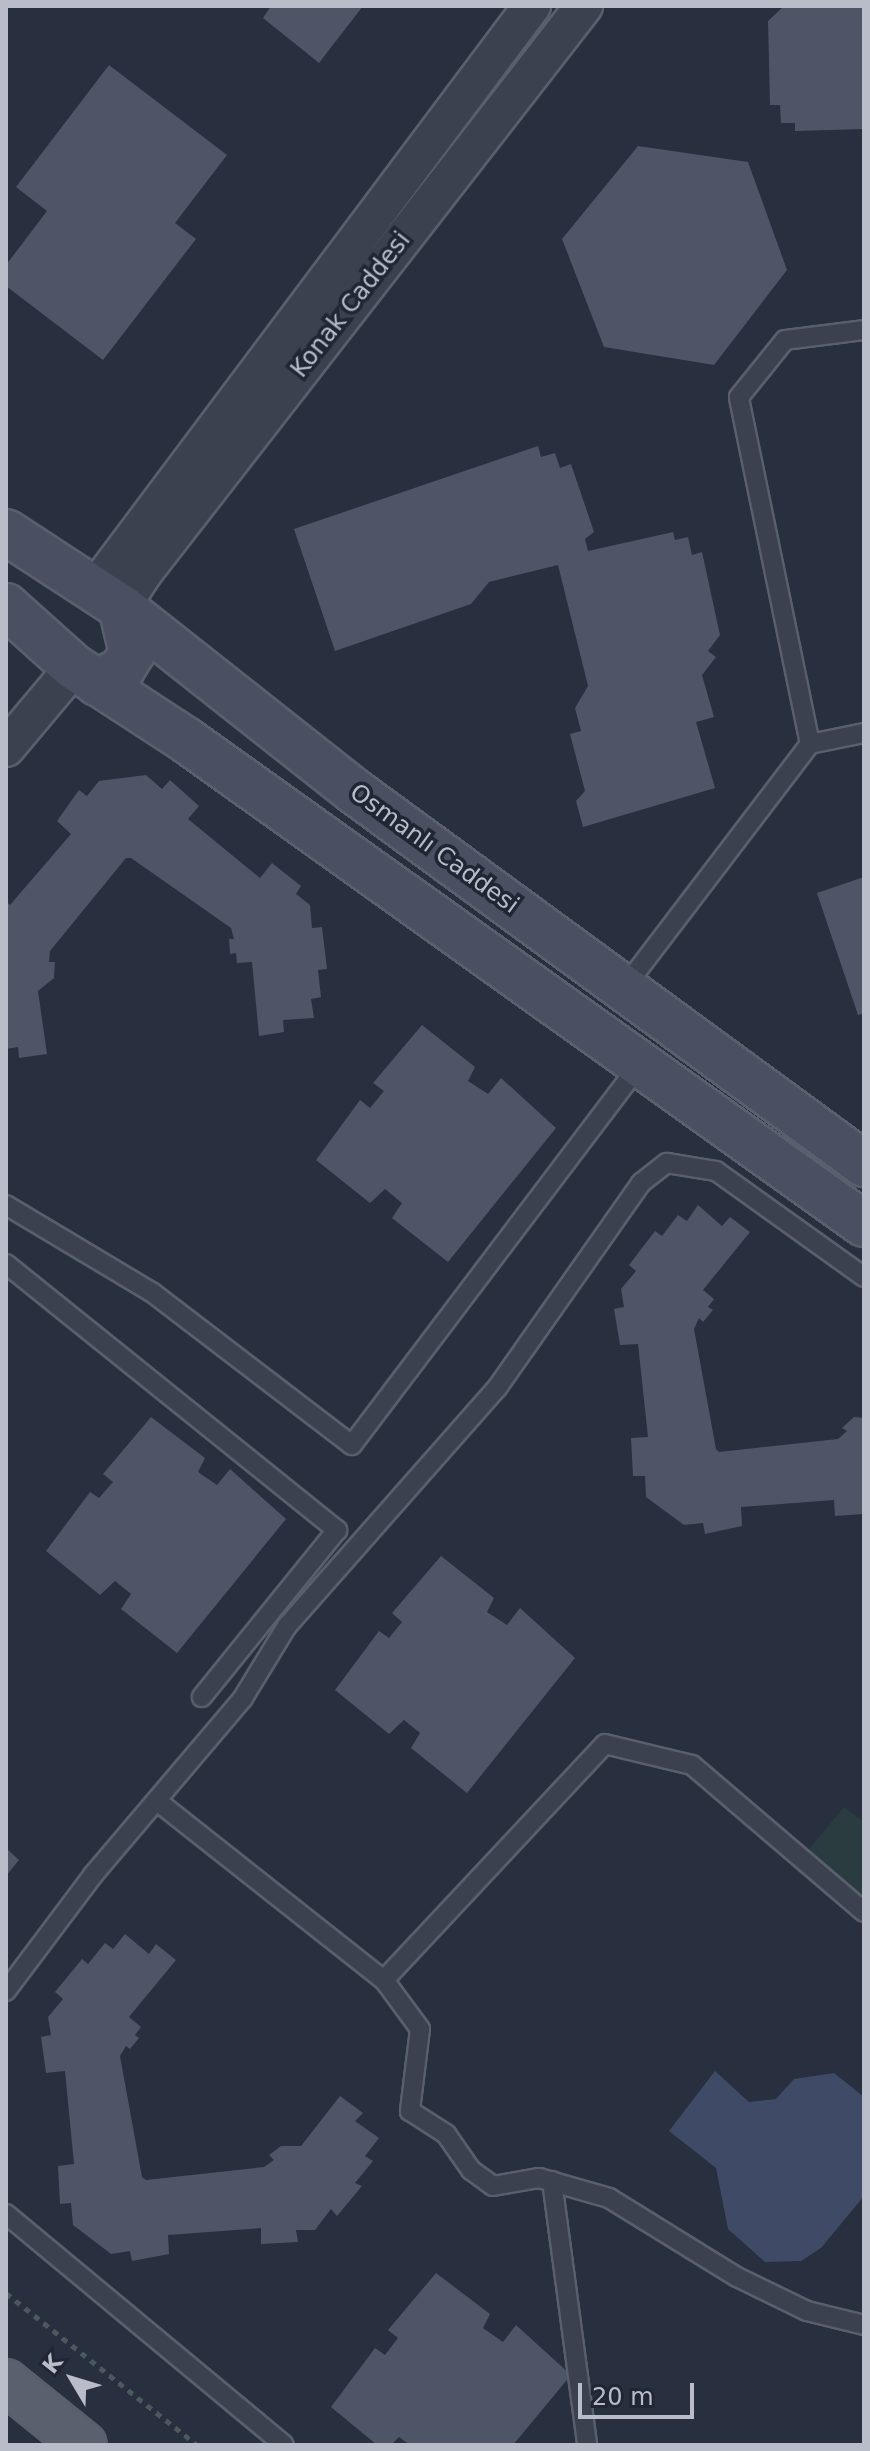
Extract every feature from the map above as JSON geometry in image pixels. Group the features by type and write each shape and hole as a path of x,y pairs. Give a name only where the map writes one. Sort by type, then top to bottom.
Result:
{"main road":[{"name":"Osmanlı Caddesi","path":"6,532 108,598 354,791 864,1164"},
{"path":"76,597 108,598 132,653 122,669 74,666 53,634 63,608 76,597"},
{"path":"6,606 74,666 186,740 317,837 641,1063 864,1224"},
{"path":"6,2382 83,2445"}],"street":[{"name":"Konak Caddesi","path":"108,598 532,6"},
{"name":"Konak Caddesi","path":"108,598 144,572 584,6"},
{"path":"6,748 74,666"}],"lane":[{"path":"810,744 739,397 785,340 864,330"},
{"path":"624,988 810,744 864,733"},
{"path":"6,1205 153,1293 352,1445 641,1063"},
{"path":"6,1991 93,1875 243,1698 287,1626 497,1388 641,1183 667,1163 716,1171 864,1277"},
{"path":"6,1264 337,1530 202,1697"},
{"path":"384,1980 605,1744 692,1765 864,1912"},
{"path":"157,1801 384,1980 420,2029 410,2111 446,2134 471,2170 493,2186 539,2178 609,2198 737,2277 807,2311 864,2325"},
{"path":"552,2181 587,2445"},
{"path":"6,2214 284,2445"}],"path":[{"path":"6,2293 197,2445"}],"shaded area":[{"path":"844,1807 864,1822 864,1901 806,1853"}],"water":[{"path":"715,2071 749,2102 776,2099 794,2079 834,2073 864,2097 864,2196 821,2248 801,2261 765,2262 728,2229 716,2168 669,2131"}],"building":[{"path":"271,6 363,6 319,63 263,18"},
{"path":"784,6 864,6 864,129 795,131 795,123 781,123 780,105 770,105 768,21"},
{"path":"109,65 227,155 175,223 196,239 103,360 6,286 6,265 47,211 16,187"},
{"path":"638,146 748,162 787,270 714,365 604,347 562,239"},
{"path":"538,446 541,457 555,453 560,468 571,464 594,532 585,539 588,551 673,532 675,540 688,537 692,555 702,552 720,635 708,651 716,657 702,675 714,717 696,722 715,788 583,827 576,801 585,791 570,734 581,731 575,708 588,686 558,565 489,582 471,604 335,651 294,529"},
{"path":"146,775 162,789 170,780 199,806 188,819 260,878 272,863 301,886 296,894 310,905 312,928 322,927 327,969 318,970 321,997 311,999 314,1018 283,1020 284,1032 259,1036 252,962 237,963 236,953 230,954 229,939 234,939 231,928 131,858 126,858 50,951 49,962 55,962 54,978 38,991 47,1054 19,1058 18,1047 6,1049 6,901 10,905 71,834 57,821 79,790 87,796 99,781"},
{"path":"864,877 864,1013 858,1015 817,893"},
{"path":"422,1025 475,1067 468,1081 488,1094 501,1078 556,1128 448,1262 392,1218 402,1203 385,1189 370,1203 316,1160 360,1100 370,1108 384,1091 373,1083"},
{"path":"698,1205 722,1226 730,1217 750,1232 703,1290 714,1299 708,1307 713,1310 703,1322 699,1318 694,1329 716,1449 719,1452 838,1439 847,1431 842,1428 854,1417 864,1418 864,1514 835,1516 834,1500 741,1507 742,1526 705,1534 703,1523 684,1525 646,1497 645,1476 633,1476 631,1438 648,1437 638,1344 620,1345 614,1309 624,1307 621,1289 636,1271 629,1265 655,1231 662,1236 678,1215 687,1221"},
{"path":"151,1417 205,1458 198,1472 217,1485 230,1469 286,1519 177,1653 121,1609 131,1594 115,1581 100,1595 46,1551 90,1492 99,1498 113,1482 103,1474"},
{"path":"441,1556 494,1598 487,1612 507,1625 520,1608 575,1658 467,1793 411,1748 420,1733 404,1720 389,1734 335,1690 379,1631 389,1638 402,1622 392,1613"},
{"path":"6,1848 19,1860 6,1876"},
{"path":"125,1934 149,1954 156,1944 176,1960 129,2017 141,2027 135,2035 139,2038 130,2049 126,2046 120,2056 142,2177 146,2180 264,2167 274,2160 269,2155 281,2146 301,2146 340,2096 363,2113 355,2121 379,2138 365,2156 373,2161 355,2183 362,2186 337,2216 331,2209 315,2230 296,2230 298,2242 261,2244 261,2228 168,2235 169,2254 132,2261 130,2251 111,2254 73,2225 71,2203 60,2204 58,2166 74,2164 65,2071 46,2073 41,2037 51,2035 48,2017 63,1999 55,1992 82,1959 88,1964 105,1943 113,1949"},
{"path":"436,2273 490,2314 483,2328 503,2342 516,2325 571,2375 513,2445 410,2445 399,2437 391,2445 377,2445 331,2407 375,2348 385,2355 398,2338 388,2330"}]}
